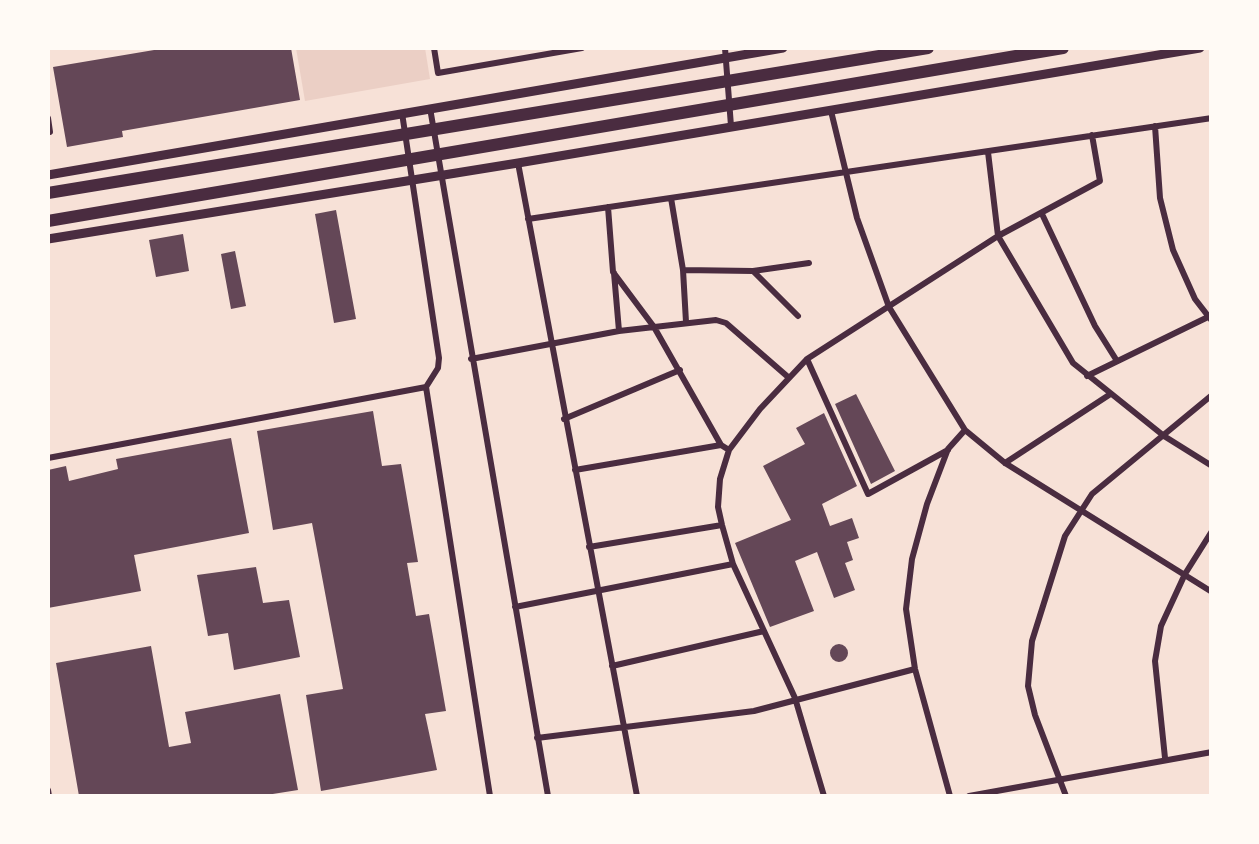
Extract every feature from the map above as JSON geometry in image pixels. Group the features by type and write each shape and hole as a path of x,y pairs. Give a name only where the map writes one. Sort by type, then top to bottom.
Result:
{"highway":[{"path":"48,193 928,48"},
{"path":"48,220 1062,48"}],"street":[{"path":"434,48 438,73 582,48"},
{"path":"48,176 726,52 783,48"},
{"path":"48,239 1200,48"},
{"path":"726,52 731,126"},
{"path":"430,108 548,796"},
{"path":"830,110 857,218 889,307 965,430 1005,463 1212,592"},
{"path":"402,113 438,358 438,368 426,387 490,796"},
{"path":"48,118 50,132"},
{"path":"528,219 1212,118"},
{"path":"1087,376 1210,319 1194,299 1172,250 1160,198 1155,126"},
{"path":"824,796 795,698 733,564 722,524 718,507 720,480 730,450 760,409 807,360 998,236 1100,181 1092,135"},
{"path":"988,152 998,236 1073,364 1164,436 1212,466"},
{"path":"518,163 637,796"},
{"path":"671,198 683,270 686,322"},
{"path":"608,207 619,332"},
{"path":"1042,214 1095,326 1118,361"},
{"path":"683,270 753,271 810,263"},
{"path":"753,271 798,316"},
{"path":"614,272 654,326 722,445 730,450"},
{"path":"472,359 654,326 716,320 726,323 788,378"},
{"path":"807,360 868,494 948,449 965,430"},
{"path":"564,419 680,370"},
{"path":"48,458 426,387"},
{"path":"1005,463 1110,394"},
{"path":"1066,796 1034,716 1028,686 1028,663 1057,558 1079,511 1106,482 1212,395"},
{"path":"574,470 722,445"},
{"path":"948,449 912,558 906,609 915,669 950,796"},
{"path":"589,547 722,524"},
{"path":"1165,758 1156,661 1161,626 1211,531"},
{"path":"515,608 733,564"},
{"path":"612,666 764,631"},
{"path":"538,738 754,711 915,669"},
{"path":"969,796 1212,752"}],"shaded area":[{"path":"296,48 425,48 430,79 305,101"}],"building":[{"path":"166,48 291,48 300,100 122,131 123,137 67,147 53,67"},
{"path":"336,210 356,319 334,323 315,214"},
{"path":"183,234 189,271 156,277 149,240"},
{"path":"235,251 246,306 231,309 221,254"},
{"path":"856,394 895,471 871,484 835,404"},
{"path":"373,411 382,466 401,464 418,562 407,563 416,616 429,614 446,711 425,714 437,770 321,791 306,695 343,689 312,523 273,530 257,431"},
{"path":"824,413 857,486 822,504 830,526 852,518 859,538 847,542 853,560 845,563 855,590 834,598 817,552 795,561 814,611 770,627 735,543 791,520 763,466 805,444 796,428"},
{"path":"231,438 249,533 134,555 141,591 48,608 48,470 66,466 69,481 118,469 116,459"},
{"path":"256,567 263,603 289,600 300,657 234,670 228,633 208,636 197,575"},
{"path":"839,644 848,653 839,662 830,653"},
{"path":"151,646 169,747 191,743 185,712 280,694 298,790 260,796 79,796 56,663"}]}
